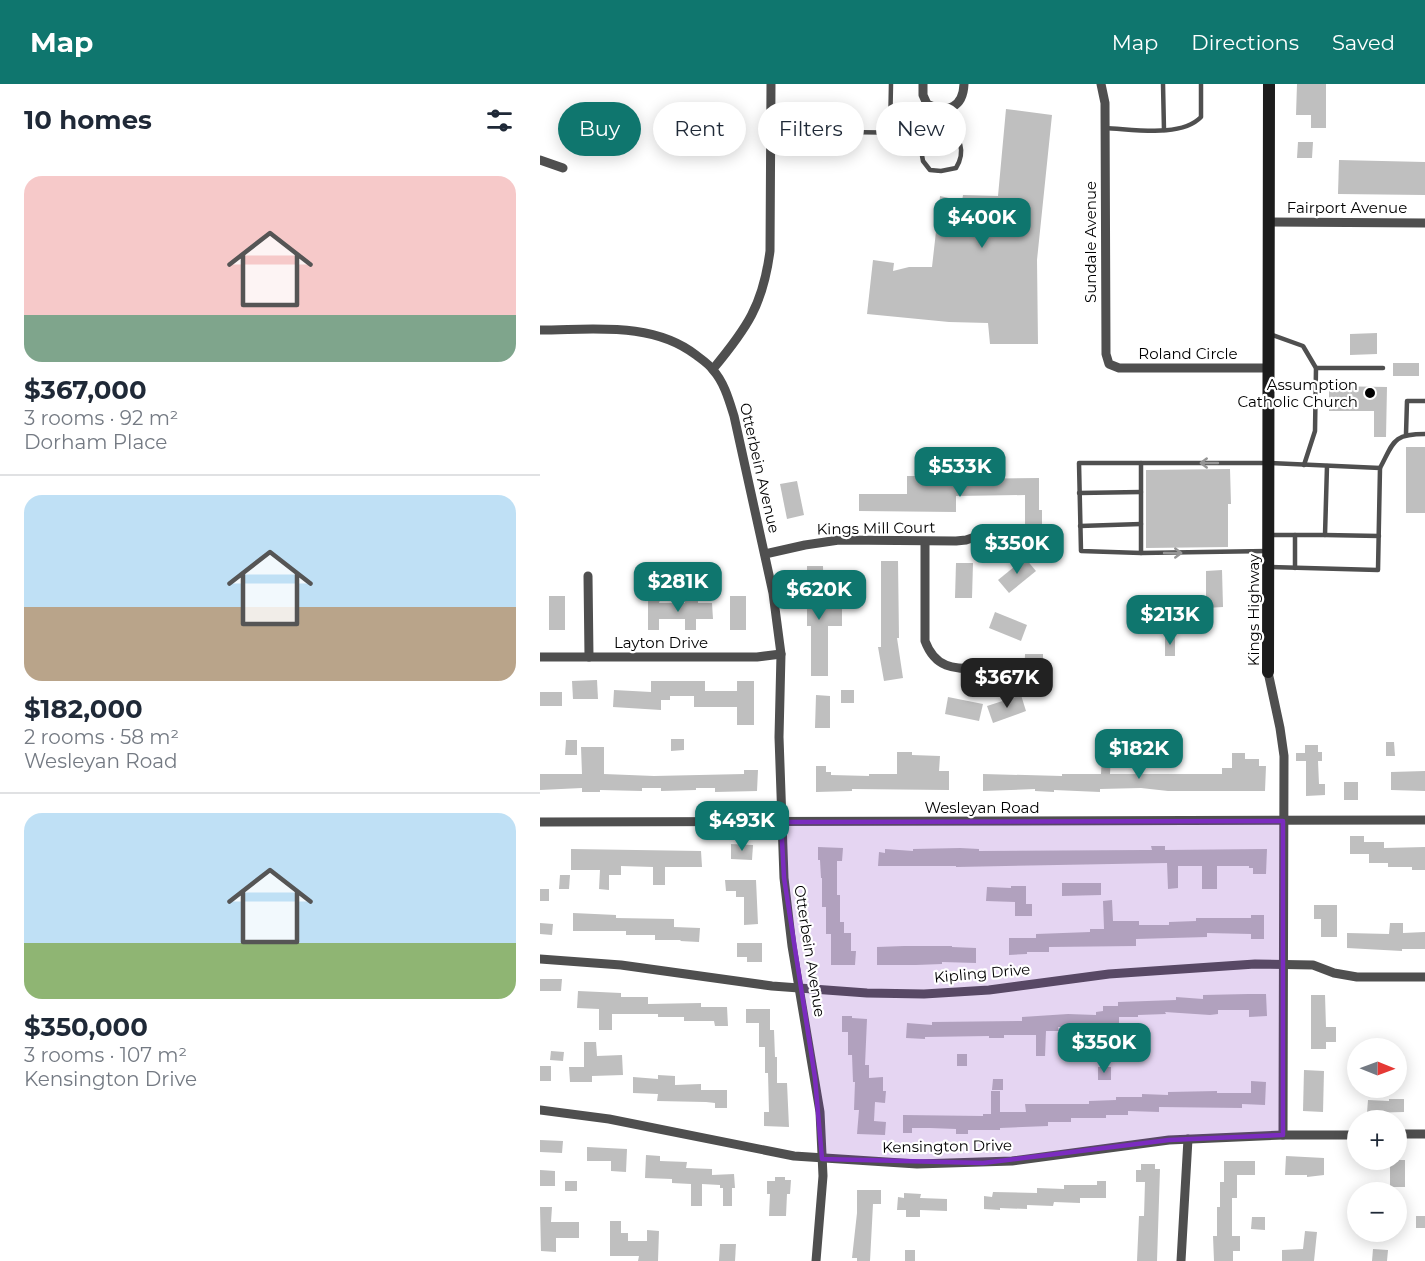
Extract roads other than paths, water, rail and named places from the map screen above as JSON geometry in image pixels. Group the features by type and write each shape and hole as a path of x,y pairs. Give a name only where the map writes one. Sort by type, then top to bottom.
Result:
{"street":[{"path":"771,84 771,102"},
{"path":"923,84 923,95 927,104 935,108 946,108 957,105 963,96 964,84"},
{"name":"Sundale Avenue","path":"1101,84 1105,96 1106,354 1109,364"},
{"name":"Kings Highway","path":"1269,84 1268,672 1284,756 1283,1135"},
{"path":"713,369 747,325 765,280 770,251 771,156"},
{"path":"540,160 563,168"},
{"name":"Fairport Avenue","path":"1269,222 1425,223"},
{"name":"Otterbein Avenue","path":"540,330 647,332 669,339 686,347 713,369 728,398 734,416 773,593 781,654 781,822 784,878 799,989 815,1078 822,1159 820,1229 816,1261"},
{"name":"Roland Circle","path":"1109,364 1119,368 1268,368"},
{"name":"Kings Mill Court","path":"765,554 823,541 925,542 966,540 987,533"},
{"path":"925,542 925,641 928,648 934,659 950,668 988,669"},
{"path":"588,576 589,657"},
{"name":"Layton Drive","path":"540,657 757,657 781,654"},
{"name":"Wesleyan Road","path":"540,822 1425,820"},
{"name":"Kipling Drive","path":"540,959 621,966 799,989 867,993 959,992 1156,970 1284,964 1313,965 1334,973 1357,977 1425,977"},
{"name":"Kensington Drive","path":"540,1110 609,1119 759,1151 822,1159 917,1164 983,1163 1188,1139 1347,1135"},
{"path":"1407,1134 1425,1134"},
{"path":"1181,1261 1188,1139"}],"lane":[{"path":"891,84 891,102"},
{"path":"1163,84 1164,130"},
{"path":"1105,128 1178,130 1194,124 1201,117 1201,84"},
{"path":"944,132 955,136 962,145 962,159 956,168 941,171 930,170 922,161 918,133 944,132"},
{"path":"1268,333 1303,346 1316,368 1315,432 1304,465"},
{"path":"1316,368 1383,368"},
{"path":"1406,434 1407,401 1425,401"},
{"path":"1267,567 1378,570 1380,468 1393,442 1406,434 1425,434"},
{"path":"1268,551 1081,552 1079,463 1268,463 1380,468"},
{"path":"1141,463 1142,553"},
{"path":"1325,535 1327,466"},
{"path":"1079,493 1141,492"},
{"path":"1080,526 1141,524"},
{"path":"1268,535 1378,536"},
{"path":"1295,535 1295,568"}],"place":[{"name":"Assumption Catholic Church","path":"1370,393"}]}
